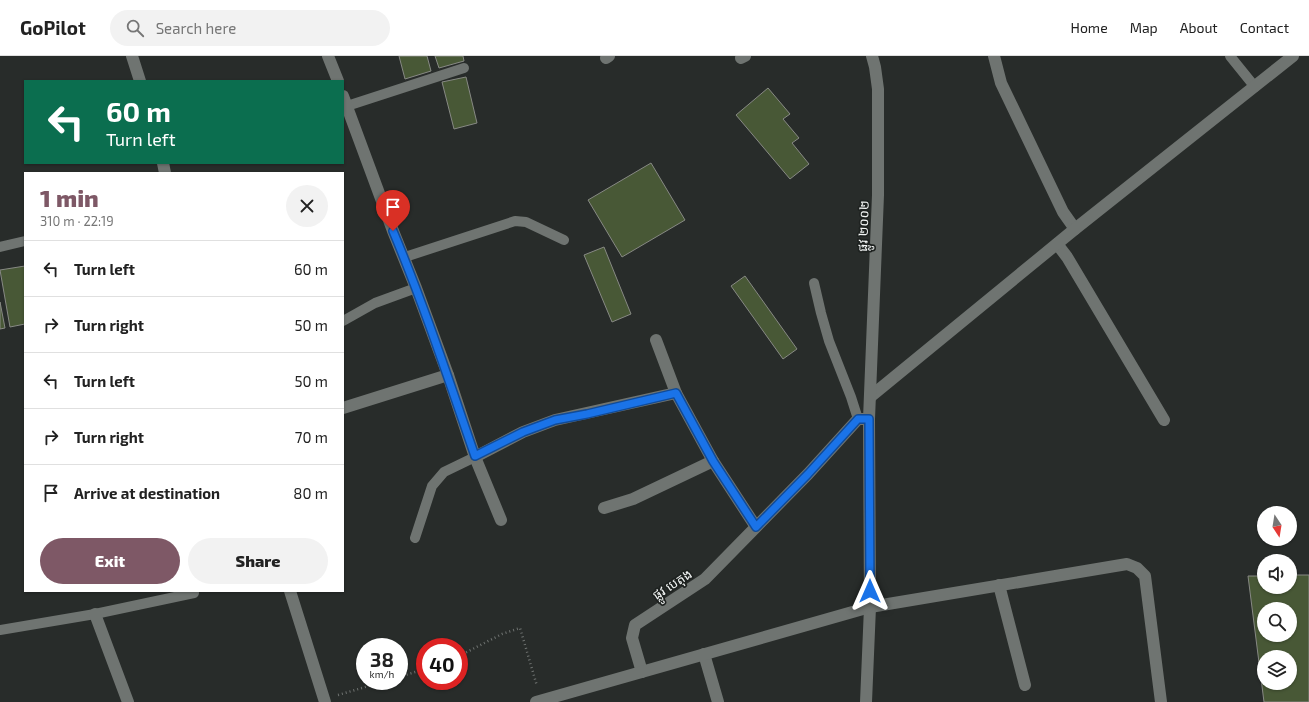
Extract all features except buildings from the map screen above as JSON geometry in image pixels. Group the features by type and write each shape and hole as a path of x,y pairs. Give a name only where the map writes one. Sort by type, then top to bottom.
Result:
{"street":[{"path":"132,56 140,80"},
{"path":"328,56 338,80"},
{"name":"ផ្លូវ ២០០២","path":"866,702 870,607 864,419 870,397 878,195 878,89 872,56"},
{"path":"994,56 1001,83 1063,212 1075,229"},
{"path":"870,397 1075,229 1293,56"},
{"path":"345,101 393,231 405,257 448,375 475,456 501,520"},
{"path":"1057,244 1067,257 1164,420"},
{"path":"656,340 676,393 713,461 756,527"},
{"path":"344,408 448,375"},
{"path":"475,456 523,432 555,420 676,393"},
{"name":"ផ្លូវ បេតុង","path":"642,672 632,638 635,625 705,579 864,419"},
{"path":"604,508 633,499 713,461"},
{"path":"539,701 870,607 1128,564 1137,568 1145,576 1161,702"},
{"path":"998,586 1025,685"},
{"path":"290,592 325,700"},
{"path":"95,614 128,702"},
{"path":"704,654 718,702"}],"lane":[{"path":"1230,56 1255,87"},
{"path":"345,101 464,68"},
{"path":"405,257 453,240 515,221 526,222 564,240"},
{"path":"0,247 24,242"},
{"path":"814,283 829,341 852,397 864,419"},
{"path":"344,320 374,303 416,288"},
{"path":"415,538 432,486 444,472 475,456"},
{"path":"0,630 95,614 194,593"}],"path":[{"path":"468,651 502,634 520,628 539,701"},
{"path":"325,700 357,690"}],"route":[{"path":"393,231 405,257 443,361 475,456 523,432 555,420 676,393 713,461 756,527 808,474 858,419 869,419 870,591"}]}
